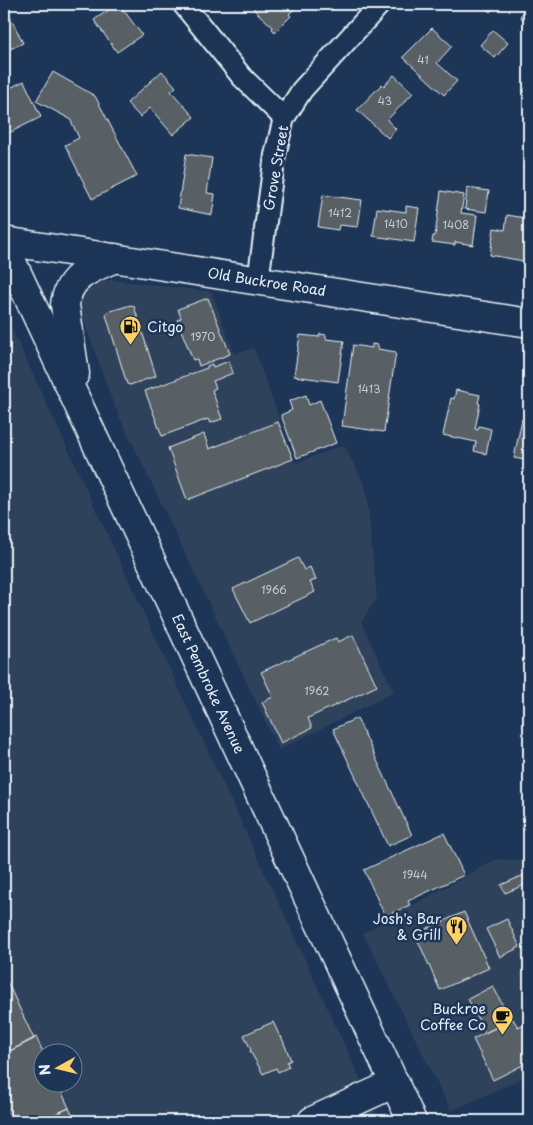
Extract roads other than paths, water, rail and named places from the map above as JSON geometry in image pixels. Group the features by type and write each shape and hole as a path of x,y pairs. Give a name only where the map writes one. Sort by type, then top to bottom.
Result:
{"main road":[{"name":"Old Buckroe Road","path":"4,243 114,258 529,324"},
{"name":"East Pembroke Avenue","path":"4,243 412,1121"},
{"path":"79,404 65,305 66,296 70,286 82,274 114,258"},
{"path":"312,1121 395,1083"}],"street":[{"name":"Grove Street","path":"184,4 242,77 284,118 275,155 258,281"},
{"path":"284,118 302,90 380,4"}],"place":[{"name":"Citgo","path":"131,346"},
{"name":"Josh's Bar & Grill","path":"457,946"},
{"name":"Buckroe Coffee Co","path":"502,1036"}]}
